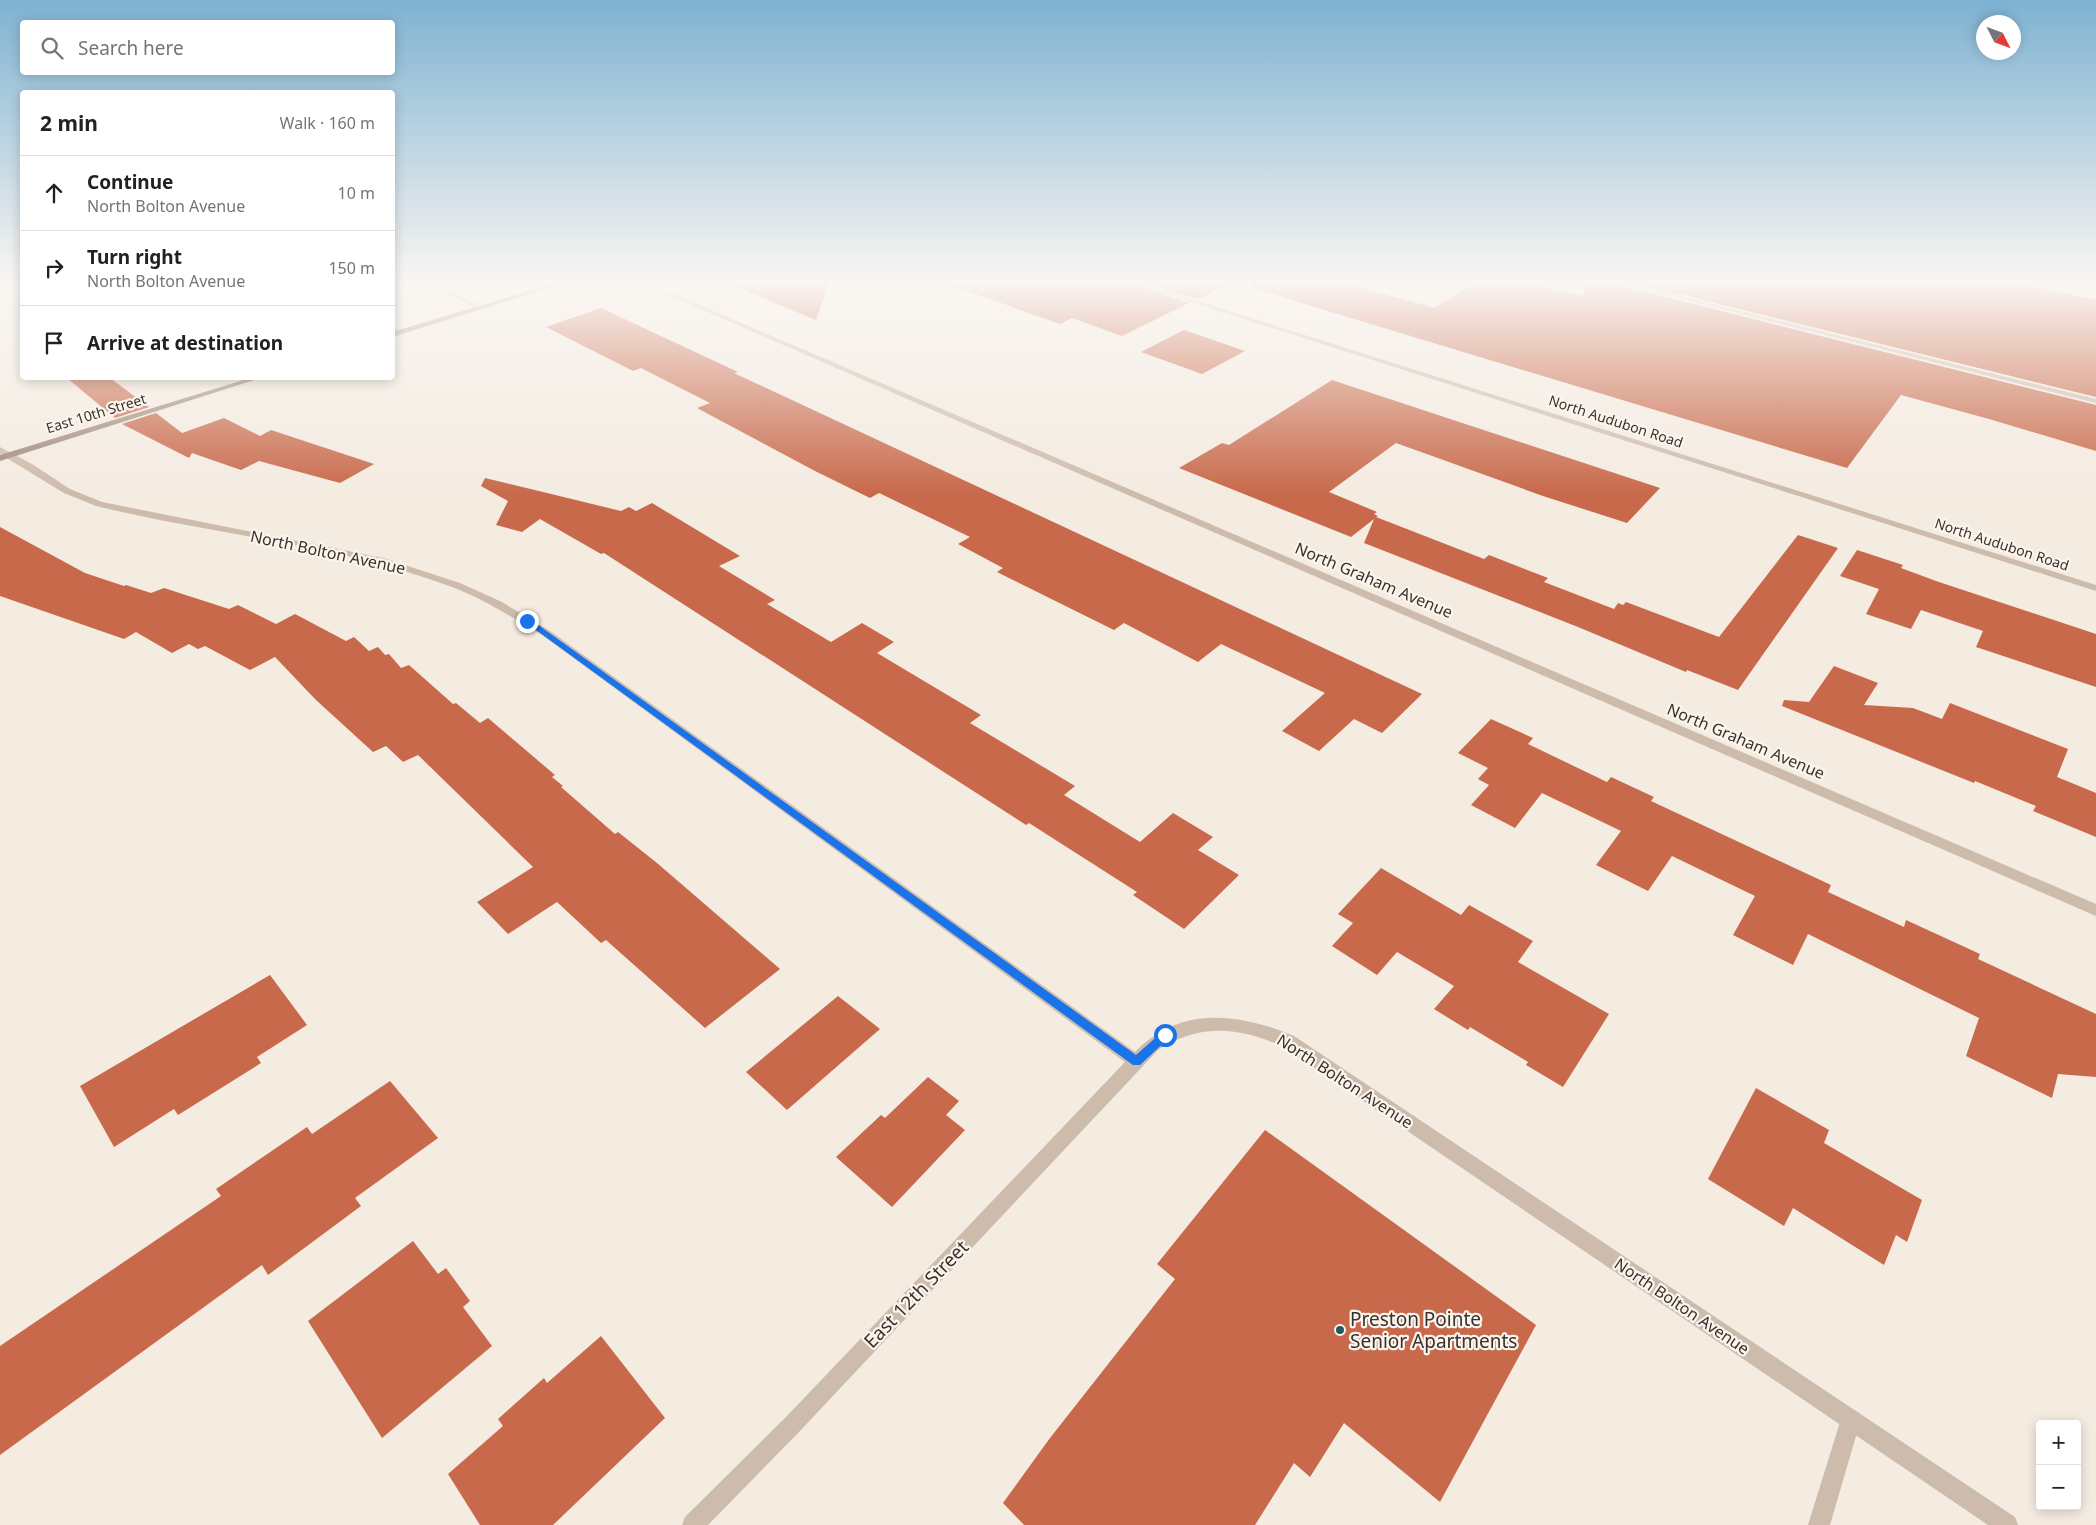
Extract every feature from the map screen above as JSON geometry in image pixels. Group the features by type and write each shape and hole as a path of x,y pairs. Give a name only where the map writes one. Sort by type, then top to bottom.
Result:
{"main road":[{"name":"East 10th Street","path":"3,454 251,380"}],"street":[{"name":"North Graham Avenue","path":"804,352 2096,910"},
{"name":"North Audubon Road","path":"1352,352 2096,588"},
{"path":"1899,352 2096,401"},
{"name":"North Bolton Avenue","path":"3,454 67,491 99,504 128,512 379,560 456,585 498,604 546,633 1137,1062 1165,1035 1178,1030 1214,1024 1252,1026 1288,1040 2007,1525"},
{"name":"East 12th Street","path":"694,1525 792,1425 1137,1062"},
{"path":"1819,1525 1850,1419"}],"building":[{"path":"596,352 696,352 738,372 734,373 1422,694 1382,733 1354,719 1319,751 1282,731 1325,693 1221,644 1198,662 1124,623 1114,630 997,572 1003,568 958,544 970,537 879,493 870,498 815,471 697,408 710,403 641,368 633,371"},
{"path":"1141,352 1243,352 1202,374"},
{"path":"1464,352 1886,352 2096,405 2096,451 1901,395 1847,468"},
{"path":"1914,352 2096,352 2096,397"},
{"path":"69,380 113,380 149,407 115,418"},
{"path":"1332,380 1660,488 1627,523 1543,496 1396,443 1329,492 1377,512 1374,514 1378,516 1376,517 1484,559 1489,555 1548,578 1544,582 1614,609 1618,603 1623,605 1626,602 1719,637 1798,535 1838,548 1738,690 1687,670 1686,672 1578,627 1364,543 1374,519 1351,537 1179,468 1222,443 1229,445"},
{"path":"156,413 182,433 224,418 260,436 271,430 374,464 340,483 259,461 241,470 192,453 189,458 122,424"},
{"path":"485,478 621,511 629,507 636,511 652,503 740,556 719,566 775,600 767,604 831,642 862,623 894,642 877,653 981,715 970,723 1075,786 1064,795 1140,842 1173,813 1213,837 1198,850 1239,875 1184,929 1133,895 1137,892 1029,823 1026,825 604,553 601,554 540,519 522,532 496,525 508,501 481,486"},
{"path":"0,527 85,573 124,586 151,593 164,588 229,609 238,605 276,624 295,614 346,641 354,637 369,651 378,647 385,655 389,654 401,668 409,665 453,704 456,703 480,723 488,718 555,775 552,777 563,786 561,787 615,834 618,832 657,863 780,969 705,1028 606,940 601,943 557,902 508,934 477,902 533,867 418,755 403,762 386,746 373,752 316,700 275,657 250,670 205,646 198,649 189,644 172,653 136,632 124,639 0,596"},
{"path":"1857,550 1903,565 1901,568 1936,581 2096,634 2096,687 1976,647 1983,631 1921,610 1911,629 1866,614 1879,589 1840,576"},
{"path":"1834,666 1878,683 1864,705 1913,708 1942,719 1950,703 2068,749 2057,777 2096,793 2096,837 2033,811 2036,806 1782,706 1784,700 1809,702"},
{"path":"1491,719 1533,738 1528,744 1607,782 1611,777 1654,797 1651,801 1831,885 1828,892 1904,927 1906,920 1980,954 1978,959 2096,1014 2096,1077 2058,1074 2052,1098 1966,1056 1979,1018 1808,934 1793,965 1733,935 1755,896 1672,856 1648,891 1596,865 1621,831 1542,793 1515,828 1471,805 1489,785 1478,779 1488,768 1458,753"},
{"path":"1381,868 1461,915 1469,905 1533,941 1518,962 1609,1014 1563,1087 1526,1065 1528,1062 1470,1027 1468,1030 1434,1009 1454,986 1397,952 1377,975 1332,946 1353,923 1338,914"},
{"path":"270,975 307,1025 257,1057 261,1063 178,1115 174,1109 114,1147 80,1086"},
{"path":"838,996 880,1029 787,1110 746,1072"},
{"path":"928,1077 959,1101 946,1115 965,1130 892,1207 836,1157 881,1115 885,1118"},
{"path":"390,1081 438,1138 355,1198 361,1206 268,1275 262,1265 0,1455 0,1346 221,1196 216,1189 307,1127 312,1134"},
{"path":"1756,1088 1829,1130 1824,1143 1922,1200 1907,1242 1896,1235 1884,1265 1793,1208 1784,1226 1708,1179"},
{"name":"Preston Pointe Senior Apartments","path":"1265,1130 1536,1325 1440,1502 1344,1423 1310,1477 1294,1463 1255,1525 1024,1525 1003,1503 1050,1438 1175,1279 1157,1264"},
{"path":"413,1241 438,1274 446,1268 470,1301 463,1307 492,1346 382,1438 308,1321"},
{"path":"601,1336 665,1418 553,1525 480,1525 448,1474 503,1426 498,1419 544,1378 547,1383"}],"place":[{"name":"Preston Pointe Senior Apartments","path":"1340,1330"}],"route":[{"path":"527,621 1137,1062 1165,1035"}]}
